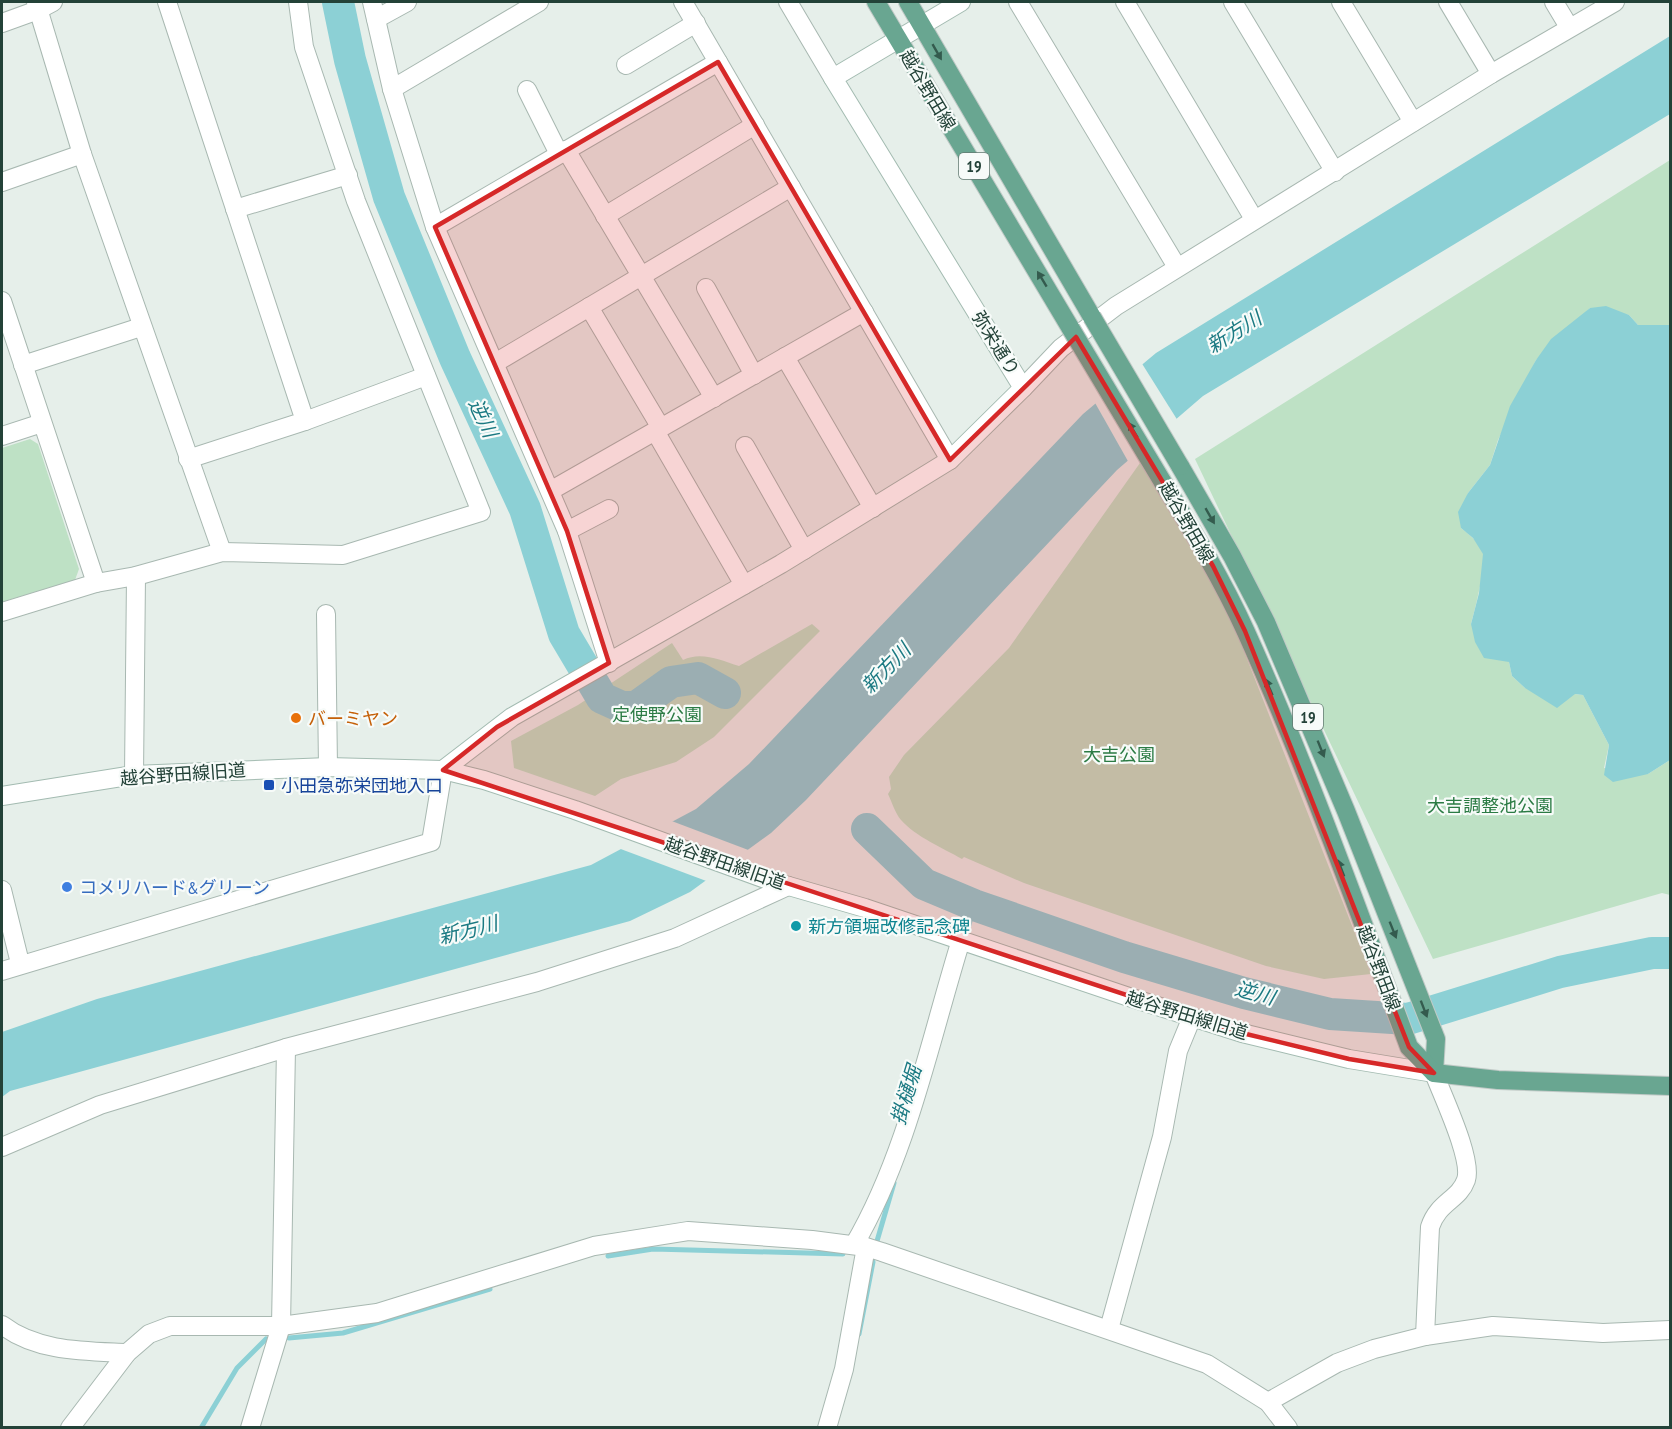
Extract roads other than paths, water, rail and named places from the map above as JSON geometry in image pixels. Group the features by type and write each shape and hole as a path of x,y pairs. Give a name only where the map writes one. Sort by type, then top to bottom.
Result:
{"main road":[{"name":"越谷野田線","path":"876,2 1213,566 1245,631 1321,814 1409,1047 1434,1073"},
{"name":"越谷野田線","path":"908,2 1232,556 1266,622 1311,726 1436,1039 1434,1073"},
{"path":"1434,1073 1498,1080 1671,1086"}],"street":[{"path":"167,2 305,421"},
{"path":"2,612 96,583 136,576 222,552 343,555 481,512 348,175 304,46 298,2"},
{"path":"407,2 374,10 392,89 435,227 567,531 602,667"},
{"path":"392,89 518,7 538,2"},
{"path":"683,2 950,460"},
{"name":"弥栄通り","path":"443,770 497,727 804,550 950,460 1023,388 788,2"},
{"path":"833,78 962,2"},
{"path":"1018,2 1177,267"},
{"path":"1125,2 1254,219"},
{"path":"1233,2 1335,172"},
{"path":"1341,2 1413,122"},
{"path":"1448,2 1491,74"},
{"path":"1554,2 1569,27"},
{"path":"1023,388 1060,348 1116,306 1491,74 1615,2"},
{"path":"2,23 42,4 82,154 222,552"},
{"path":"626,65 696,23"},
{"path":"435,227 718,62"},
{"path":"528,90 563,152 605,216 714,398"},
{"path":"605,216 755,125"},
{"path":"2,182 82,154"},
{"path":"235,209 348,175"},
{"path":"495,363 791,187"},
{"path":"706,288 754,375"},
{"path":"2,301 96,583"},
{"path":"589,307 744,585"},
{"path":"550,491 864,312"},
{"path":"23,364 141,327"},
{"path":"785,357 873,508"},
{"path":"188,459 305,421 426,376"},
{"path":"2,436 42,423"},
{"path":"745,446 804,550"},
{"path":"567,531 609,509"},
{"path":"134,775 136,576"},
{"path":"326,614 328,767"},
{"name":"越谷野田線旧道","path":"2,796 134,775 328,767 443,770 484,780 768,880 837,899 1192,1017 1293,1046 1434,1073"},
{"path":"2,971 20,963 431,842 443,770"},
{"path":"2,1147 100,1105 286,1048 537,982 664,941 788,886"},
{"path":"2,890 20,963"},
{"path":"828,1428 844,1369 864,1247 875,1208 896,1155 961,940"},
{"path":"1109,1329 1162,1137 1178,1051 1192,1017"},
{"path":"250,1428 281,1326 286,1048"},
{"path":"1425,1336 1430,1227 1435,1212 1457,1194 1467,1179 1467,1162 1434,1073"},
{"path":"70,1428 127,1353 149,1334 170,1326 281,1326 377,1312 594,1246 688,1231 864,1247 1207,1364 1268,1402 1288,1428"},
{"path":"2,1325 11,1332 57,1349 127,1353"},
{"path":"1268,1402 1337,1364 1374,1349 1425,1336 1493,1326 1603,1332 1671,1330"}],"water":[{"name":"新方川","path":"1670,36 1670,114 1203,396 1117,470 806,800 771,833 690,892 630,921 10,1091 2,1097 2,1032 97,999 591,865 696,809 749,764 1083,414 1156,353"},
{"path":"1606,306 1629,315 1638,325 1670,325 1670,760 1648,774 1613,782 1604,775 1609,745 1583,695 1575,694 1557,708 1525,688 1512,676 1509,662 1484,658 1475,642 1471,624 1479,593 1483,554 1473,538 1461,528 1458,512 1468,493 1490,465 1510,406 1536,360 1551,339 1590,308"}],"waterway":[{"name":"逆川","path":"338,2 350,60 389,197 455,358 525,509 564,634 602,698 622,707 636,707 671,682 698,678 725,693"},
{"name":"逆川","path":"867,829 924,884 974,905 1124,957 1244,993 1330,1014 1408,1019 1560,972 1652,953 1670,953"},
{"path":"968,929 974,905"},
{"name":"掛樋堀","path":"877,1241 894,1183"},
{"path":"608,1256 653,1249 843,1254"},
{"name":"掛樋堀","path":"859,1334 873,1262"},
{"path":"289,1338 343,1333 490,1289"},
{"path":"201,1428 237,1368 266,1339"}],"place":[{"name":"バーミヤン","path":"296,718"},
{"name":"小田急弥栄団地入口","path":"269,785"},
{"name":"コメリハード&グリーン","path":"67,887"},
{"name":"新方領堀改修記念碑","path":"796,926"}],"park label":[{"name":"定使野公園","path":"657,714"},
{"name":"大吉公園","path":"1119,754"},
{"name":"大吉調整池公園","path":"1490,805"}]}
